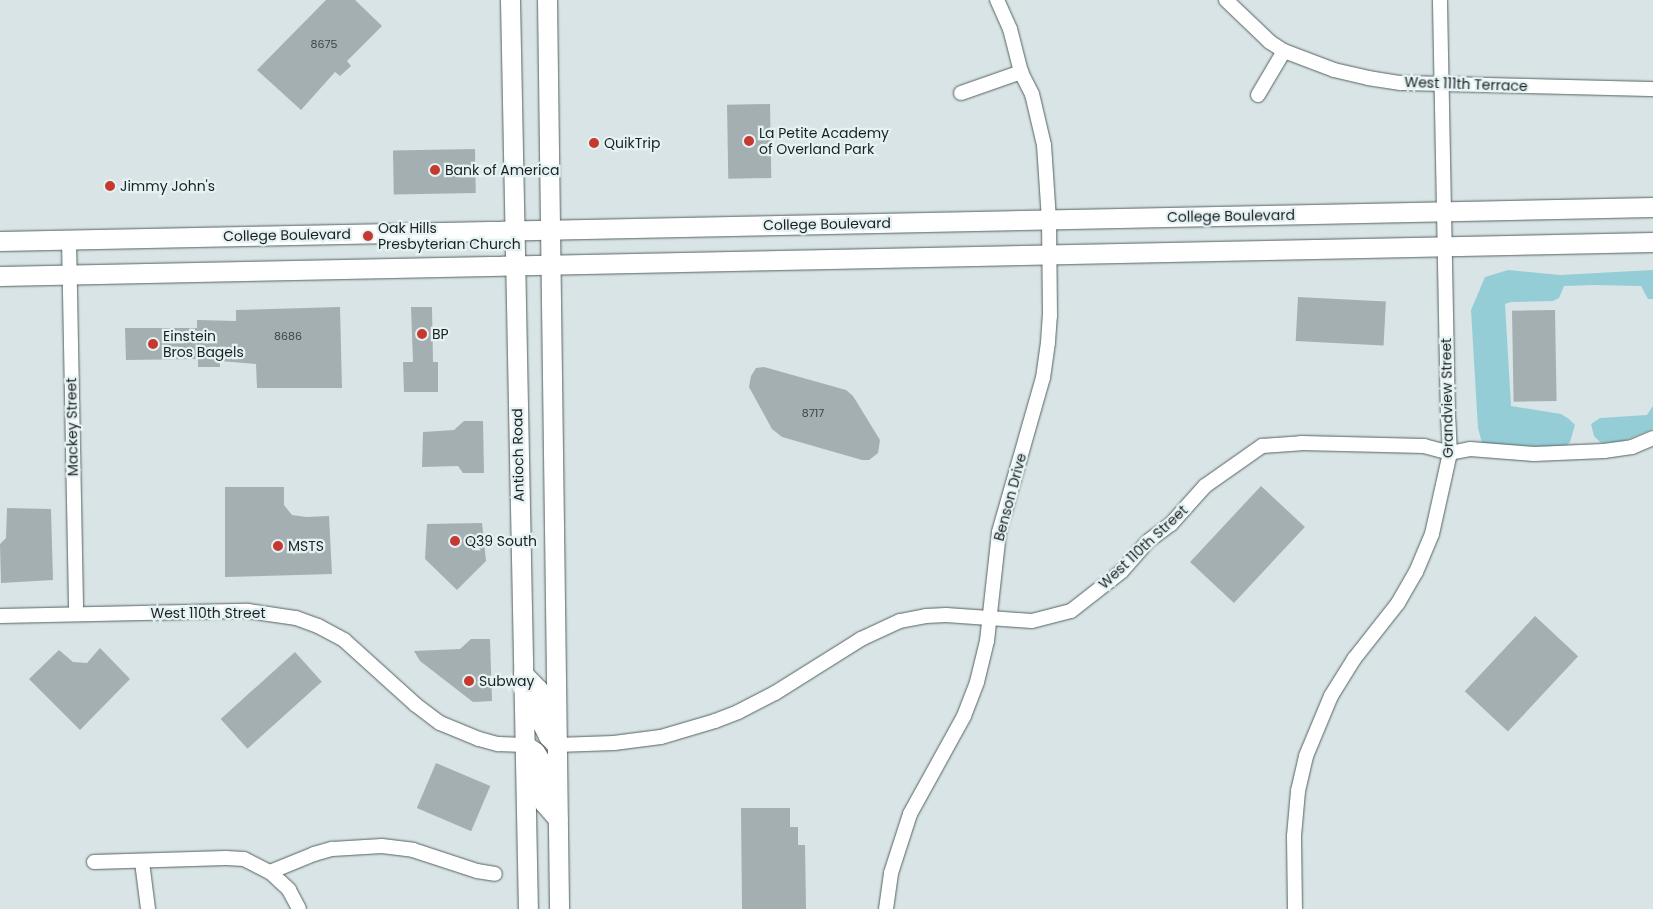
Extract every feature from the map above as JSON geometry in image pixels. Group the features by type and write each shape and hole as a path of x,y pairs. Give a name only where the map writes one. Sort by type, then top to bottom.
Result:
{"main road":[{"name":"Antioch Road","path":"510,0 513,230 528,909"},
{"path":"547,0 560,909"},
{"name":"College Boulevard","path":"0,241 1653,207"},
{"path":"0,276 1653,242"},
{"path":"522,674 538,689 541,721 548,736 557,745"},
{"path":"525,745 535,752 540,760 544,803 558,820"}],"street":[{"name":"Benson Drive","path":"886,909 891,874 899,843 919,794 964,716 984,658 999,532 1044,369 1050,316 1049,220 1044,145 1032,94 1021,72 1010,29 997,0"},
{"name":"West 111th Terrace","path":"1226,0 1270,42 1284,51 1334,70 1368,78 1441,84 1653,88"},
{"name":"Grandview Street","path":"1295,909 1294,836 1298,791 1306,756 1318,723 1331,696 1354,659 1398,603 1416,572 1432,534 1450,453 1440,0"},
{"path":"1258,95 1284,51"},
{"path":"961,93 1021,72"},
{"name":"Mackey Street","path":"69,240 76,614"},
{"name":"West 110th Street","path":"557,745 614,743 661,737 696,728 738,712 760,701 868,635 900,621 946,615 1032,621 1071,611 1122,571 1147,542 1171,524 1205,486 1262,446 1301,443 1424,446 1450,453 1470,449 1534,454 1589,452 1632,447 1653,438"},
{"name":"West 110th Street","path":"0,616 248,611 296,618 331,632 350,644 416,705 440,723 479,739 498,744 525,745"},
{"path":"270,872 314,854 332,849 382,846 413,850 477,871 496,874"},
{"path":"94,862 244,859 270,872 289,890 299,909"},
{"path":"142,862 148,909"}],"shaded area":[{"path":"1508,270 1560,275 1653,270 1653,299 1648,299 1641,286 1593,285 1564,286 1559,298 1553,301 1511,302 1505,304 1511,406 1561,414 1569,419 1575,425 1570,442 1564,448 1482,443 1478,428 1471,310 1485,277"},
{"path":"1653,406 1653,429 1621,442 1601,443 1594,436 1591,424 1600,418 1647,415"}],"building":[{"path":"326,0 355,0 382,26 347,61 351,66 340,76 335,72 301,110 257,70"},
{"name":"La Petite Academy of Overland Park","path":"770,104 771,178 728,179 727,105"},
{"path":"475,149 476,193 394,194 393,150"},
{"path":"1298,297 1386,302 1384,346 1296,341"},
{"path":"340,307 342,388 257,388 256,364 220,361 220,367 198,367 198,359 126,360 125,328 197,328 197,320 236,321 236,310"},
{"name":"BP","path":"411,307 432,307 433,362 438,362 438,392 404,392 403,362 413,362"},
{"path":"1555,310 1557,401 1514,402 1512,311"},
{"path":"764,367 846,390 853,396 880,440 878,453 869,460 862,460 782,437 772,429 749,387 751,376 756,368"},
{"path":"464,421 483,421 484,473 463,473 458,466 422,467 423,432 454,430"},
{"path":"1261,486 1305,527 1234,603 1190,562"},
{"name":"MSTS","path":"225,487 284,487 284,505 292,515 306,517 329,516 332,574 225,577"},
{"path":"7,508 51,509 53,580 1,583 0,544 6,538"},
{"name":"Q39 South","path":"482,523 486,561 457,590 425,559 427,524"},
{"path":"1535,616 1578,656 1508,732 1465,691"},
{"name":"Subway","path":"471,639 490,639 492,701 473,702 420,661 414,651 460,649"},
{"path":"100,648 130,679 80,730 29,679 59,650 73,662 87,663"},
{"path":"295,652 322,682 247,749 221,719"},
{"path":"436,763 490,786 471,831 417,808"},
{"path":"741,808 790,808 790,827 798,827 798,845 805,845 806,909 742,909"}],"place":[{"name":"La Petite Academy of Overland Park","path":"749,141"},
{"name":"QuikTrip","path":"594,143"},
{"name":"Bank of America","path":"435,170"},
{"name":"Jimmy John's","path":"110,186"},
{"name":"Oak Hills Presbyterian Church","path":"368,236"},
{"name":"BP","path":"422,334"},
{"name":"Einstein Bros Bagels","path":"153,344"},
{"name":"Q39 South","path":"455,541"},
{"name":"MSTS","path":"278,546"},
{"name":"Subway","path":"469,681"}]}
